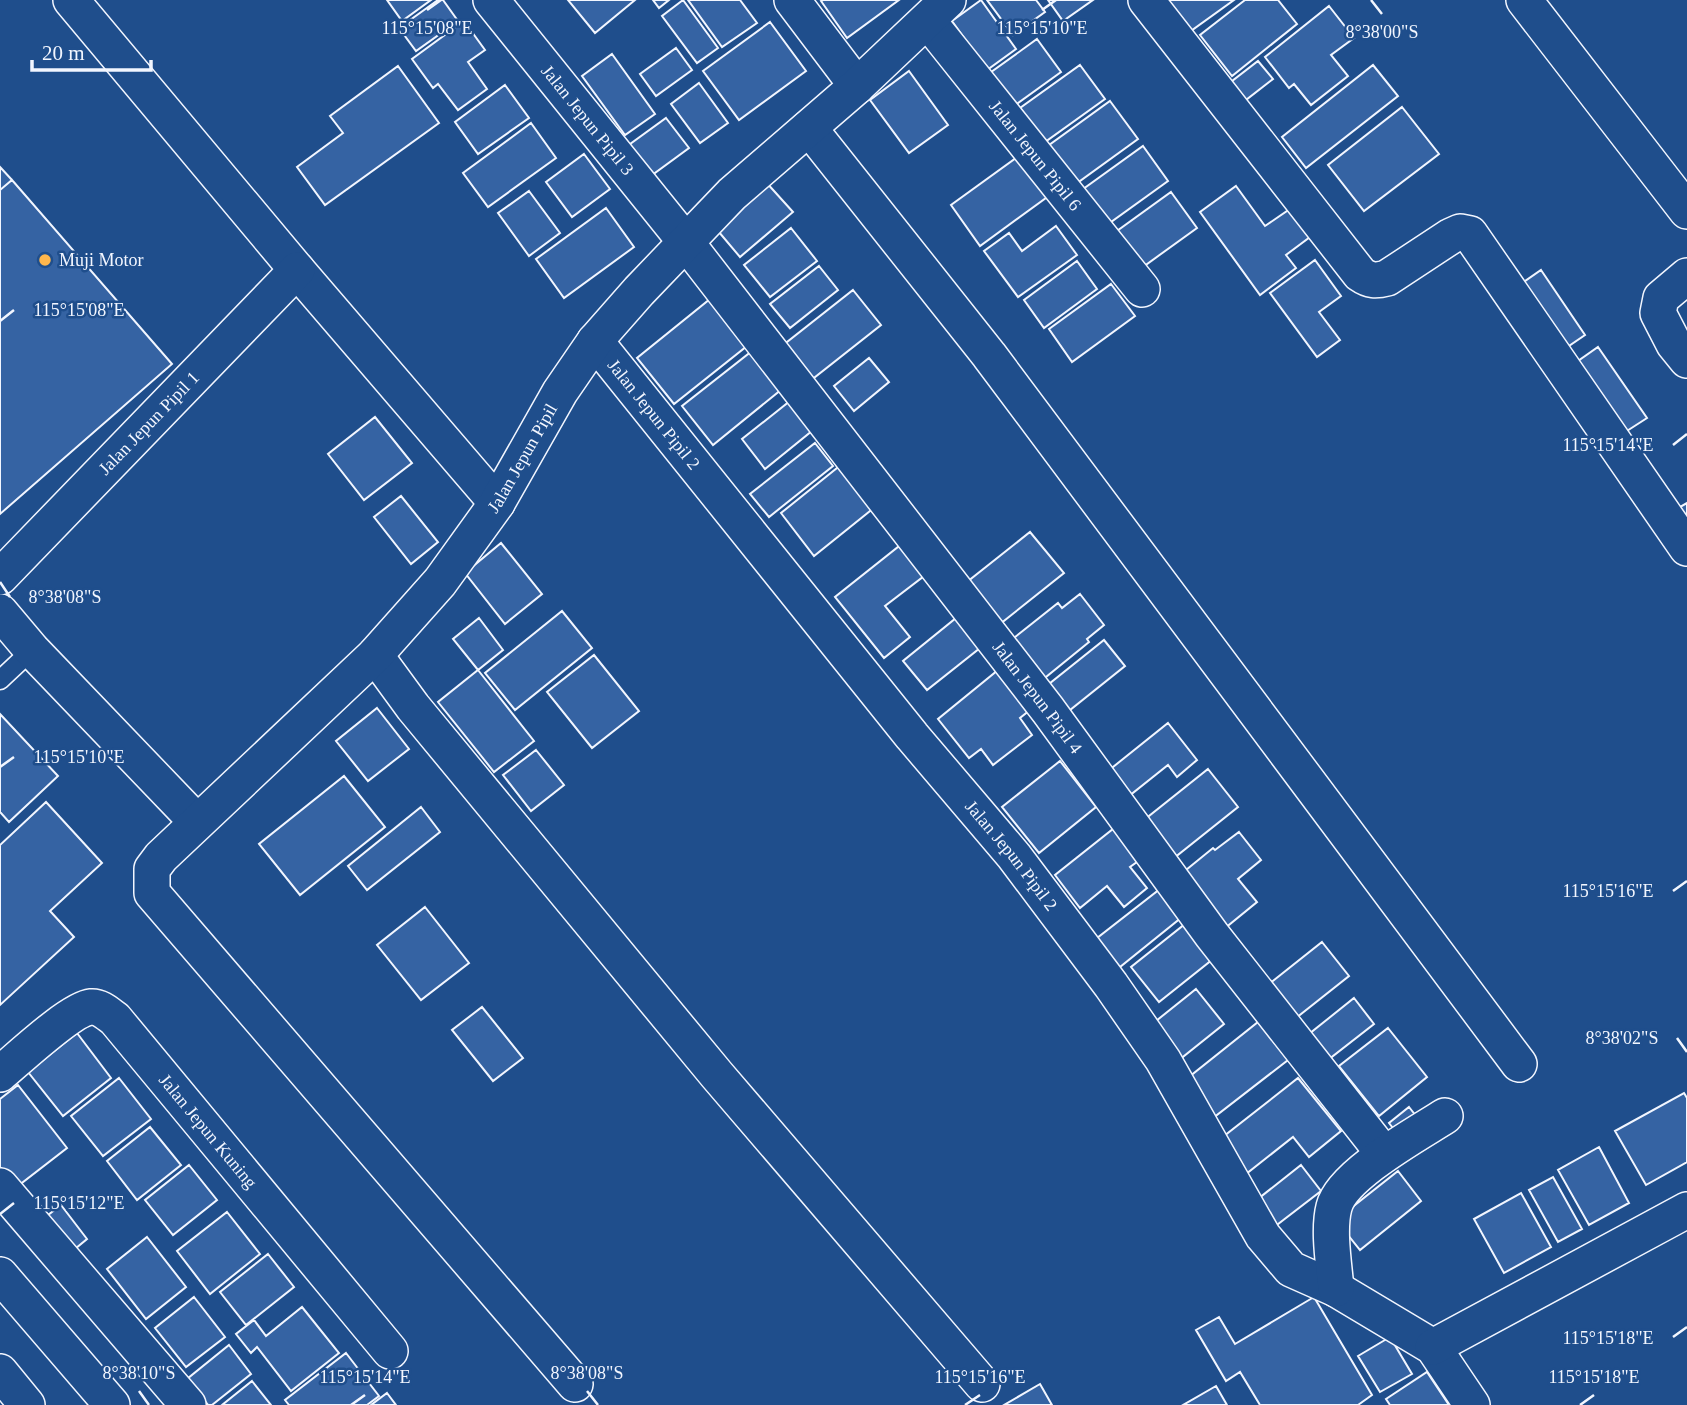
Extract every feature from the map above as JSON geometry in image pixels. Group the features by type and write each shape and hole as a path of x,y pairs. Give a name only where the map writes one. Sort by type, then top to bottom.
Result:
{"street":[{"name":"Jalan Jepun Pipil","path":"71,0 296,270 497,503 560,392 595,341 685,241 732,194 857,86 938,10"},
{"name":"Jalan Jepun Pipil 3","path":"491,0 685,241"},
{"path":"792,0 857,86"},
{"path":"1146,0 1360,274 1377,281 1387,278 1451,236 1460,232 1470,234 1687,548"},
{"path":"1524,0 1687,211"},
{"name":"Jalan Jepun Pipil 6","path":"938,10 1142,289"},
{"path":"808,128 997,366 1519,1064"},
{"name":"Jalan Jepun Pipil 4","path":"685,241 1048,710 1212,935 1384,1154"},
{"name":"Jalan Jepun Pipil 1","path":"0,577 296,270"},
{"path":"1687,275 1661,298 1658,313 1674,344 1687,360"},
{"name":"Jalan Jepun Pipil 2","path":"595,341 912,736 1023,866 1163,1060 1263,1236 1292,1269 1336,1289 1433,1346"},
{"path":"497,503 440,582 376,655 161,857 152,869 152,893 575,1384"},
{"path":"0,612 32,650 197,822"},
{"path":"376,655 413,707 709,1064 982,1384"},
{"name":"Jalan Jepun Kuning","path":"0,1074 72,1016 87,1008 100,1008 115,1019 390,1352"},
{"path":"1336,1289 1334,1207 1346,1186 1384,1154 1445,1116"},
{"path":"0,1186 188,1405"},
{"path":"1472,1405 1433,1346 1687,1210"},
{"path":"0,1275 112,1405"},
{"path":"0,1372 27,1405"}],"lane":[{"path":"0,680 32,650"}],"building":[{"path":"387,0 431,0 402,21"},
{"path":"438,0 443,0 458,21 416,51 399,28"},
{"path":"568,0 635,0 595,33"},
{"path":"653,0 669,0 659,8"},
{"path":"683,0 718,48 697,63 662,16"},
{"path":"688,0 740,0 757,23 722,47"},
{"path":"899,0 847,38 821,1"},
{"path":"981,0 1016,49 987,70 952,21"},
{"path":"987,0 1036,0 1045,12 1013,35"},
{"path":"1048,0 1093,0 1063,21"},
{"path":"1164,0 1234,0 1188,33"},
{"path":"1245,0 1278,0 1297,24 1232,76 1200,35"},
{"path":"1329,6 1354,38 1331,55 1348,76 1311,105 1294,84 1289,88 1265,57"},
{"path":"464,21 485,50 468,62 487,89 458,110 438,84 433,88 412,59"},
{"path":"770,22 806,71 739,120 703,71"},
{"path":"1037,39 1061,72 1011,108 987,75"},
{"path":"676,48 692,70 656,96 640,74"},
{"path":"612,54 655,114 625,135 582,76"},
{"path":"1258,61 1273,79 1242,103 1227,85"},
{"path":"1080,65 1105,99 1045,142 1020,108"},
{"path":"1373,65 1398,96 1306,168 1282,137"},
{"path":"398,66 439,123 325,205 297,167 343,133 330,116"},
{"path":"909,71 948,125 909,153 870,100"},
{"path":"699,83 728,123 700,143 671,104"},
{"path":"505,85 529,118 478,154 455,122"},
{"path":"1110,101 1138,139 1073,186 1045,148"},
{"path":"1402,107 1439,154 1364,211 1328,165"},
{"path":"666,118 689,148 648,178 626,147"},
{"path":"531,123 556,158 488,207 463,173"},
{"path":"1143,146 1168,181 1104,227 1079,192"},
{"path":"584,154 610,189 572,217 546,182"},
{"path":"1020,155 1050,195 980,246 951,205"},
{"path":"0,167 12,180 0,190"},
{"name":"Muji Motor","path":"12,180 172,364 0,514 0,190"},
{"path":"765,181 793,212 740,257 713,225"},
{"path":"1236,186 1265,226 1290,209 1310,237 1286,255 1296,268 1260,295 1200,212"},
{"path":"529,191 560,233 529,256 498,213"},
{"path":"1171,192 1197,228 1136,272 1110,236"},
{"path":"606,208 634,247 564,298 536,259"},
{"path":"1056,226 1077,255 1018,297 984,251 1009,233 1022,251"},
{"path":"791,228 817,261 770,297 744,265"},
{"path":"1315,260 1341,296 1319,312 1340,340 1317,357 1270,293"},
{"path":"1077,261 1097,289 1044,328 1024,300"},
{"path":"819,266 838,290 790,328 770,304"},
{"path":"1541,270 1585,335 1557,354 1512,290"},
{"path":"1111,284 1135,316 1072,362 1049,329"},
{"path":"853,290 881,325 810,381 782,346"},
{"path":"715,295 752,342 674,404 637,358"},
{"path":"1598,347 1647,418 1616,438 1568,368"},
{"path":"752,351 782,389 713,445 682,406"},
{"path":"869,358 889,382 854,411 834,386"},
{"path":"795,397 818,426 765,469 742,439"},
{"path":"375,417 412,463 364,500 328,454"},
{"path":"815,443 833,466 769,517 750,494"},
{"path":"847,460 880,503 814,556 781,513"},
{"path":"401,496 438,542 411,564 374,517"},
{"path":"1687,503 1687,533 1673,511"},
{"path":"1030,532 1064,573 1000,624 967,582"},
{"path":"501,543 542,594 505,624 465,573"},
{"path":"903,543 928,573 885,606 910,637 884,658 835,597"},
{"path":"1080,594 1104,625 1087,639 1089,642 1041,681 1010,641 1058,603 1062,608"},
{"path":"562,611 592,648 515,710 485,673"},
{"path":"961,614 985,644 927,690 903,661"},
{"path":"479,618 503,650 478,670 453,639"},
{"path":"1104,640 1125,666 1065,714 1044,688"},
{"path":"594,655 639,711 592,748 547,692"},
{"path":"1003,666 1035,706 1020,718 1032,735 993,765 981,749 969,758 938,719"},
{"path":"478,670 534,741 494,772 438,702"},
{"path":"377,708 409,749 368,781 336,741"},
{"path":"0,714 58,776 9,822 0,812"},
{"path":"1168,723 1197,760 1177,777 1168,765 1124,800 1103,775"},
{"path":"536,750 564,785 531,811 503,775"},
{"path":"1060,761 1096,807 1039,853 1002,807"},
{"path":"1208,769 1238,807 1169,862 1139,824"},
{"path":"344,776 385,827 300,895 259,844"},
{"path":"46,802 102,863 50,911 74,937 0,1005 0,845"},
{"path":"421,807 440,832 367,890 348,866"},
{"path":"1118,825 1144,857 1130,867 1147,888 1124,907 1107,886 1080,908 1055,875"},
{"path":"1239,832 1261,860 1238,879 1257,902 1219,933 1175,879 1213,848 1215,850"},
{"path":"1160,889 1182,917 1115,971 1092,942"},
{"path":"425,907 469,963 421,1000 377,945"},
{"path":"1185,924 1213,959 1159,1002 1131,967"},
{"path":"1322,942 1349,976 1291,1022 1264,988"},
{"path":"1196,989 1224,1024 1179,1060 1151,1025"},
{"path":"1354,998 1374,1024 1324,1063 1304,1038"},
{"path":"482,1007 523,1058 493,1081 452,1030"},
{"path":"1258,1022 1288,1060 1213,1118 1184,1081"},
{"path":"1388,1028 1427,1077 1379,1116 1339,1066"},
{"path":"77,1033 111,1078 63,1116 28,1072"},
{"path":"119,1078 151,1119 103,1156 71,1116"},
{"path":"1298,1078 1341,1131 1309,1157 1293,1137 1246,1174 1219,1140"},
{"path":"18,1085 67,1148 14,1189 0,1171 0,1099"},
{"path":"1684,1093 1687,1098 1687,1162 1646,1185 1615,1131"},
{"path":"1409,1107 1420,1121 1400,1137 1389,1123"},
{"path":"150,1127 181,1165 137,1200 107,1161"},
{"path":"1599,1147 1629,1203 1589,1225 1558,1170"},
{"path":"189,1165 217,1200 173,1235 145,1200"},
{"path":"1301,1165 1321,1191 1269,1231 1249,1206"},
{"path":"1398,1171 1421,1201 1360,1250 1336,1220"},
{"path":"1553,1177 1582,1229 1558,1242 1529,1190"},
{"path":"1521,1193 1551,1247 1504,1273 1474,1219"},
{"path":"61,1205 87,1239 70,1253 43,1219"},
{"path":"227,1212 260,1254 210,1294 177,1251"},
{"path":"147,1237 186,1287 146,1319 107,1269"},
{"path":"268,1254 294,1287 246,1325 220,1292"},
{"path":"194,1297 225,1337 186,1367 155,1328"},
{"path":"1314,1297 1372,1395 1358,1405 1260,1405 1240,1372 1226,1381 1196,1330 1219,1317 1235,1344"},
{"path":"302,1307 339,1353 291,1391 257,1347 251,1353 236,1334 254,1320 266,1336"},
{"path":"1390,1337 1412,1374 1380,1392 1358,1356"},
{"path":"229,1345 251,1374 212,1405 208,1405 187,1379"},
{"path":"346,1353 379,1396 367,1405 289,1405 285,1400"},
{"path":"1427,1372 1449,1405 1390,1405 1386,1399"},
{"path":"252,1381 271,1405 222,1405"},
{"path":"1040,1384 1052,1405 1004,1405"},
{"path":"1216,1386 1227,1405 1183,1405"},
{"path":"387,1393 396,1405 371,1405"}],"place":[{"name":"Muji Motor","path":"45,260"}]}
